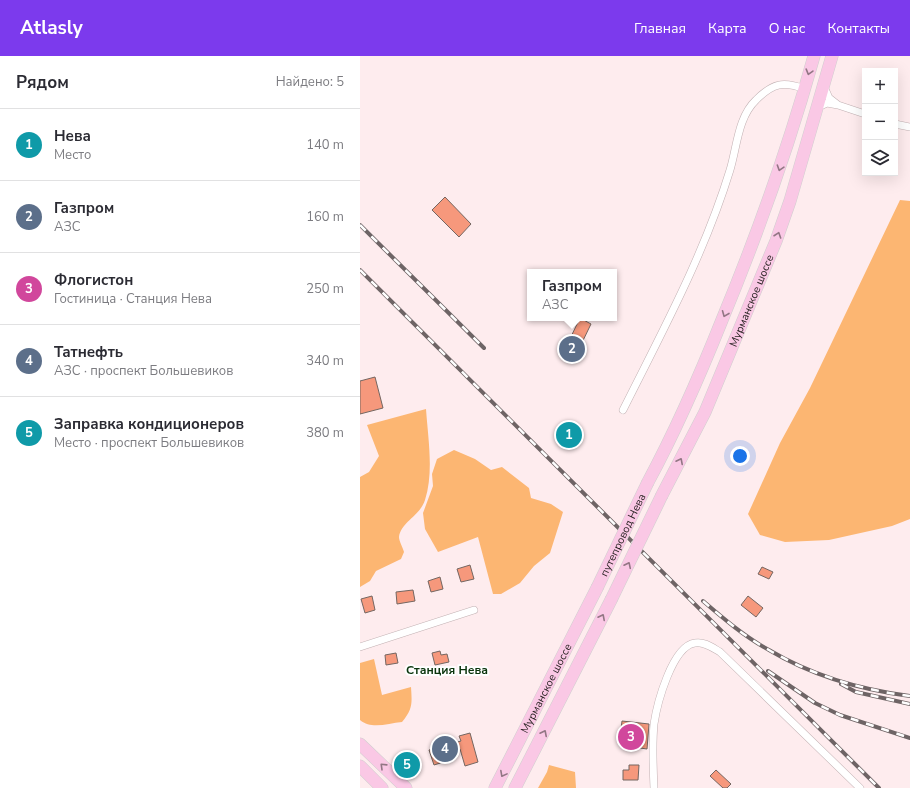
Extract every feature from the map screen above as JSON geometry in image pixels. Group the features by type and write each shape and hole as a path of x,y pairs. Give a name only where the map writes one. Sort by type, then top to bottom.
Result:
{"main road":[{"name":"Мурманское шоссе","path":"648,482 690,397 736,287 771,194 805,89 814,56"},
{"name":"Мурманское шоссе","path":"662,495 705,412 759,284 790,201 832,56"},
{"name":"путепровод Нева","path":"597,588 648,482"},
{"name":"путепровод Нева","path":"611,600 662,495"},
{"name":"Мурманское шоссе","path":"495,788 597,588"},
{"name":"Мурманское шоссе","path":"515,788 611,600"},
{"path":"360,744 406,788"},
{"path":"360,766 382,788"}],"street":[{"path":"623,410 684,291 718,207 744,116 756,100 771,88 782,83 805,89"},
{"path":"821,98 828,98 838,105"},
{"path":"821,98 827,103 862,113"},
{"path":"898,124 910,126"},
{"path":"360,647 474,610"},
{"path":"654,788 654,722 668,675 681,652 688,645 697,642 710,646 720,652 860,788"}],"shaded area":[{"path":"900,200 910,201 910,519 892,526 829,540 785,542 760,535 748,514 780,443 810,388"},
{"path":"426,409 430,467 428,489 423,506 400,532 399,539 404,552 401,559 376,571 370,581 360,587 360,477 369,472 379,456 367,425"},
{"path":"454,450 475,459 491,470 502,467 529,488 531,498 551,504 563,512 550,553 534,566 520,583 501,594 493,594 478,537 438,552 425,529 423,513 433,486 432,474 437,459"},
{"path":"374,659 382,695 411,687 411,706 402,722 370,725 360,720 360,663"},
{"path":"549,765 575,772 576,788 538,788 547,772"}],"building":[{"path":"445,197 471,224 459,237 432,210"},
{"path":"579,321 586,321 591,324 576,355 565,349"},
{"path":"375,377 383,408 360,414 360,381"},
{"path":"571,426 578,436 568,444 560,434"},
{"path":"470,565 474,579 461,582 457,569"},
{"path":"762,567 773,572 769,579 758,574"},
{"path":"440,577 443,589 431,592 428,581"},
{"path":"413,590 415,601 397,604 396,592"},
{"path":"372,596 375,610 365,613 361,599"},
{"path":"748,596 763,608 756,617 741,605"},
{"path":"440,651 441,655 447,654 449,662 435,665 432,653"},
{"path":"396,653 398,663 386,665 385,655"},
{"path":"622,721 649,724 647,749 619,745"},
{"path":"470,733 478,762 465,766 460,749 448,752 450,760 434,765 429,750 461,741 459,736"},
{"path":"629,765 639,765 638,780 623,780 623,770 629,770"},
{"path":"716,770 731,784 727,788 723,788 710,776"}],"railway":[{"path":"360,225 484,348"},
{"path":"360,270 879,788"},
{"path":"703,601 743,634 785,659 802,667 855,685 910,696"},
{"path":"768,671 815,703 840,715 910,738"},
{"path":"841,684 856,692 910,704"}],"place":[{"name":"Газпром","path":"572,349"},
{"name":"Нева","path":"569,435"},
{"name":"Флогистон","path":"631,737"},
{"name":"Татнефть","path":"445,749"},
{"name":"Заправка кондиционеров","path":"407,765"}],"district":[{"name":"Станция Нева","path":"447,670"}]}
